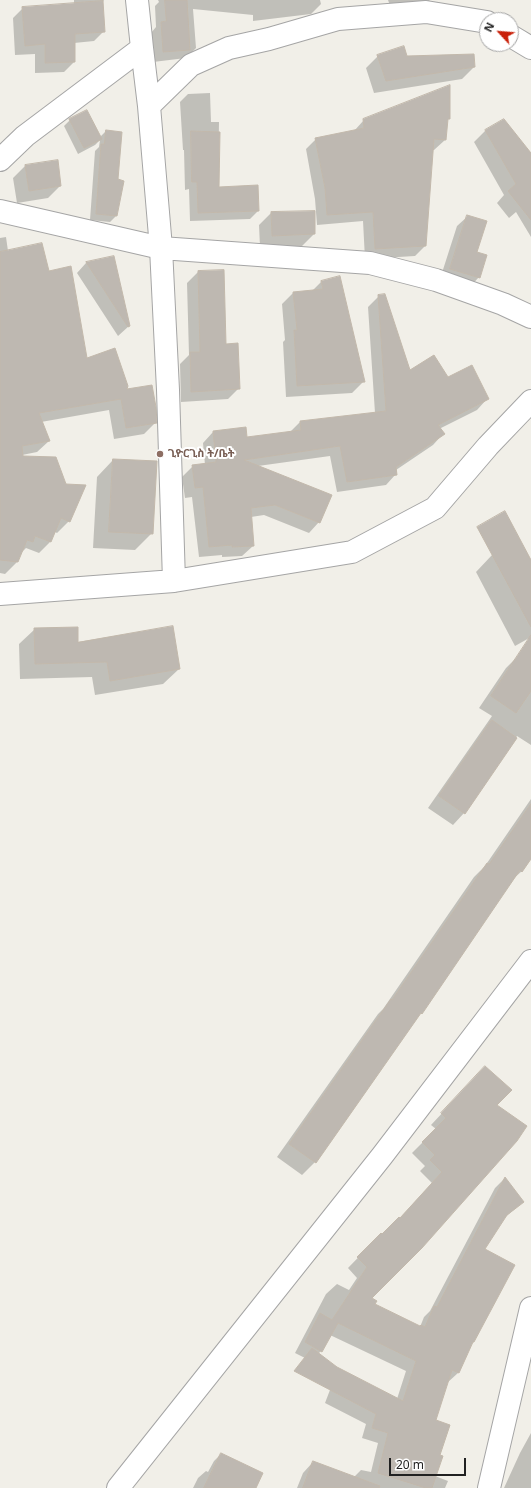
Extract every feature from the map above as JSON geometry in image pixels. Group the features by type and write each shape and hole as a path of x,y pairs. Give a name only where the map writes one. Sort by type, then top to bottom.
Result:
{"street":[{"path":"137,0 149,106 161,248 168,390 174,580"},
{"path":"149,106 191,65 229,48 269,39 338,19 426,12 479,21"},
{"path":"519,41 531,48"},
{"path":"0,160 25,136 142,48"},
{"path":"0,211 161,248 370,263 436,280 503,304 531,317"},
{"path":"0,594 174,580 352,552 435,508 488,446 531,401"},
{"path":"118,1488 382,1156 531,961"},
{"path":"489,1488 530,1321"}],"building":[{"path":"165,0 187,0 190,50 163,52 161,22 166,21"},
{"path":"103,1 105,32 75,34 75,62 45,63 45,44 25,46 22,7"},
{"path":"404,46 407,56 474,54 475,67 386,81 377,55"},
{"path":"450,85 450,119 448,119 446,140 434,139 426,246 375,249 373,212 327,215 325,188 315,138 364,128 363,119"},
{"path":"87,110 102,139 84,148 69,119"},
{"path":"504,119 531,153 531,220 508,191 516,184 485,130"},
{"path":"106,130 122,132 118,179 124,181 117,216 96,214 101,144 104,144"},
{"path":"191,131 220,132 219,187 258,185 259,211 198,213 197,182 192,182"},
{"path":"58,160 61,186 29,191 25,165"},
{"path":"315,211 315,234 272,236 271,212"},
{"path":"467,215 487,221 477,252 487,255 480,278 450,269"},
{"path":"42,243 49,271 71,266 87,358 115,348 128,386 127,389 152,385 157,423 126,428 121,399 39,413 50,441 22,446 23,456 56,457 66,484 86,485 70,522 61,518 51,542 35,536 33,542 27,540 18,562 0,560 0,252"},
{"path":"114,256 130,326 128,327 86,262"},
{"path":"224,270 226,344 238,343 240,389 191,392 190,352 200,352 198,271"},
{"path":"340,276 365,382 297,386 294,330 297,330 293,292 323,289 321,281"},
{"path":"385,294 410,370 434,355 448,377 472,365 489,399 438,425 445,434 396,467 397,475 347,482 340,446 244,460 332,495 320,523 275,505 251,508 254,546 232,547 232,545 209,547 203,487 195,488 192,465 216,462 213,431 246,427 247,437 301,430 300,421 386,411 378,295"},
{"path":"113,459 157,461 153,534 109,532"},
{"path":"505,511 531,560 531,627 477,527"},
{"path":"173,626 180,669 110,681 107,662 35,664 34,628 78,627 78,642"},
{"path":"531,635 531,691 516,713 491,696"},
{"path":"492,720 517,738 465,814 439,796"},
{"path":"531,804 531,859 522,872 520,870 422,1014 421,1013 316,1163 289,1144 391,999 392,1000 487,863 489,864"},
{"path":"485,1066 512,1090 497,1105 527,1126 517,1141 422,1248 372,1298 377,1301 375,1304 425,1327 434,1306 437,1307 505,1177 524,1202 507,1215 485,1249 515,1265 473,1342 459,1373 452,1370 436,1420 450,1425 440,1455 443,1456 432,1488 426,1488 378,1473 388,1433 372,1428 376,1414 294,1371 312,1348 337,1367 403,1401 416,1361 338,1323 322,1352 305,1342 320,1313 332,1320 367,1267 357,1257 381,1233 382,1234 399,1217 400,1218 442,1172 430,1160 435,1155 422,1142 446,1118 441,1113"},
{"path":"221,1453 263,1473 256,1488 204,1488"},
{"path":"313,1461 380,1486 379,1488 303,1488"}],"place":[{"name":"ጊዮርጊስ ት/ቤት","path":"160,454"}]}
